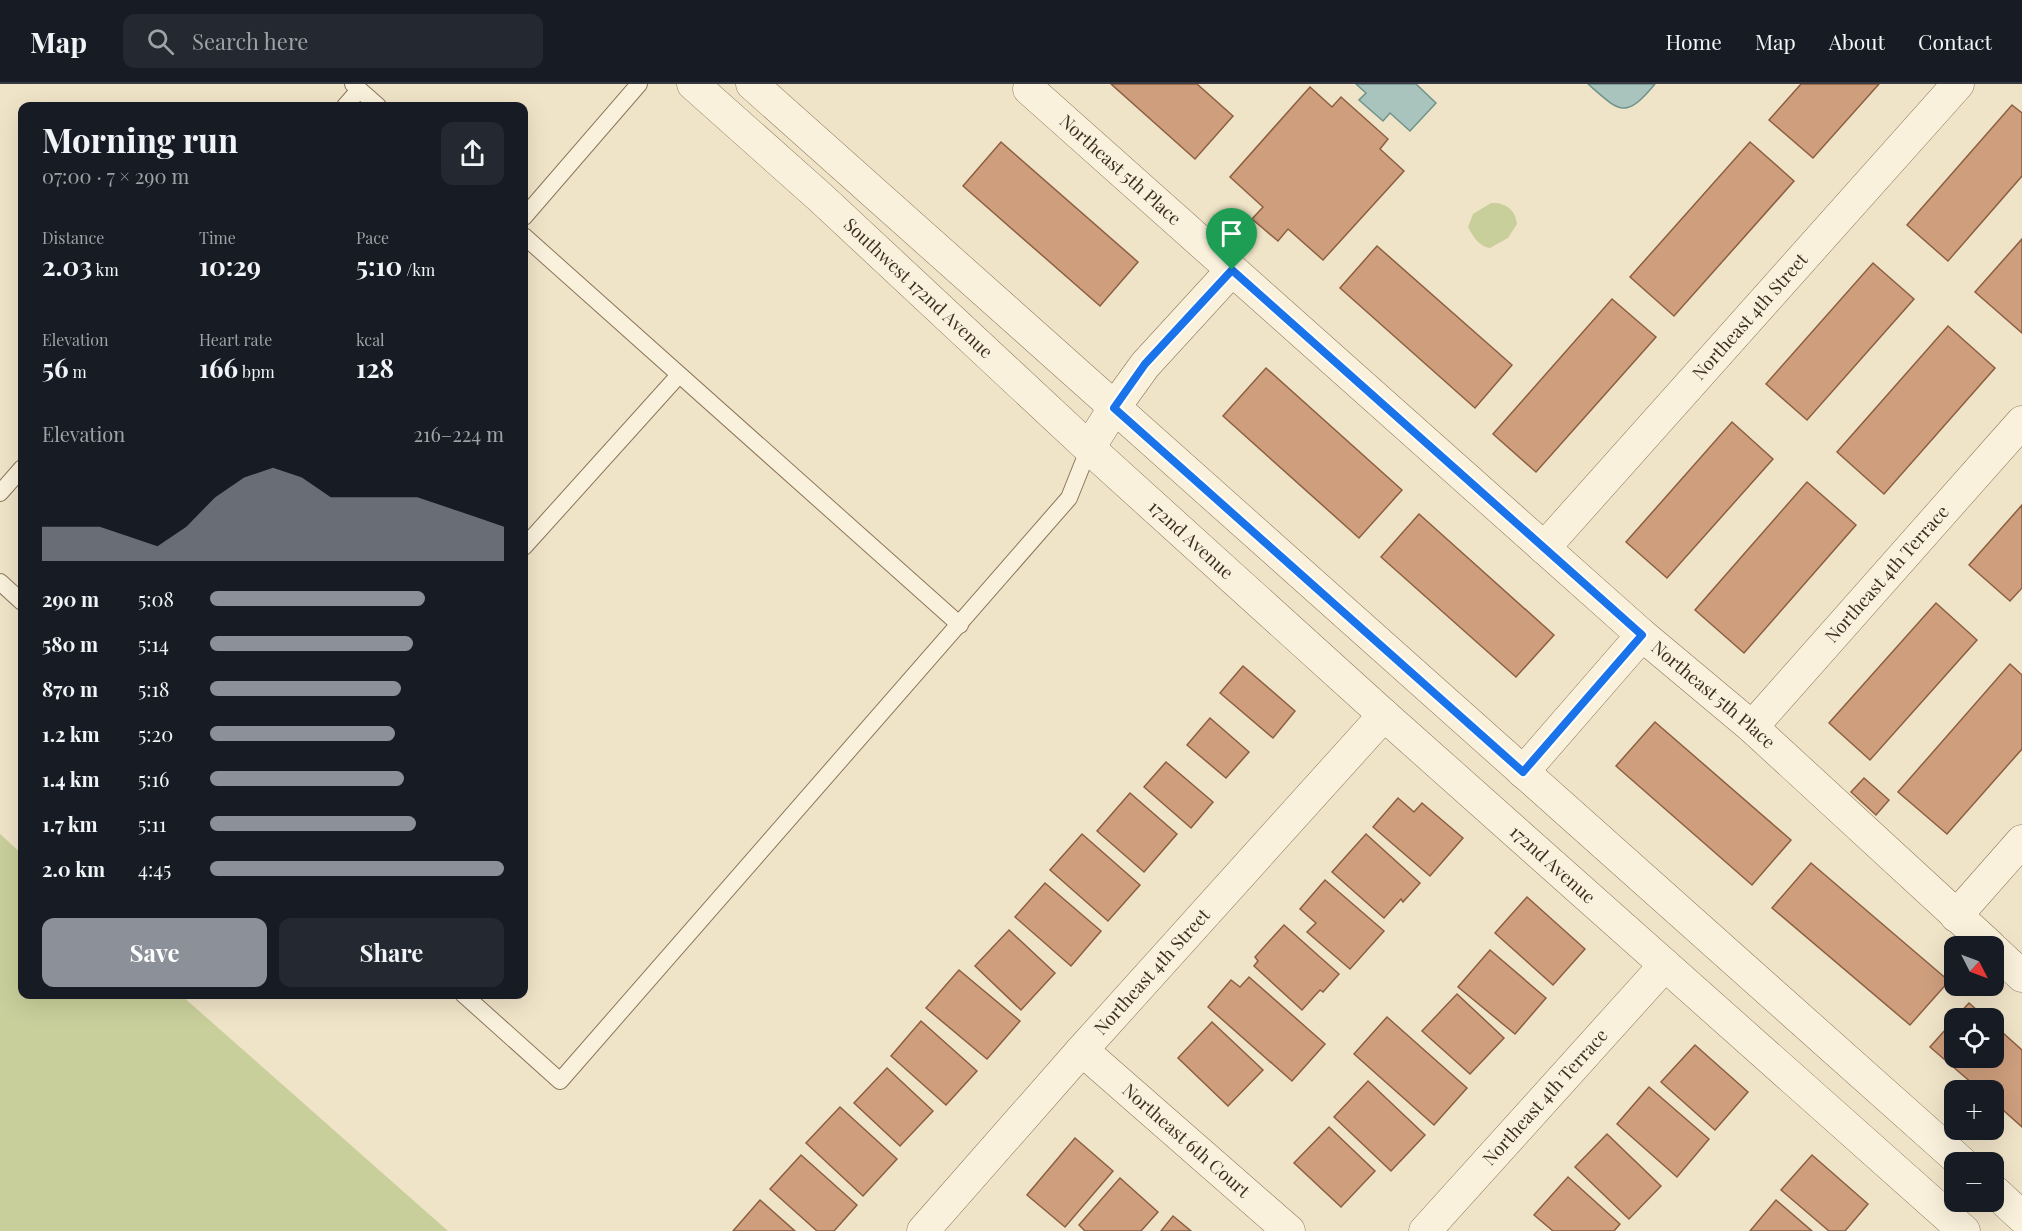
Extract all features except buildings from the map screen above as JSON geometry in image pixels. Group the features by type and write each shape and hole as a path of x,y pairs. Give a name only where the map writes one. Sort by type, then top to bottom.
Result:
{"street":[{"name":"Southwest 172nd Avenue","path":"693,84 821,198 1142,495"},
{"path":"752,84 1950,1152"},
{"name":"Northeast 4th Street","path":"1544,548 1958,84"},
{"name":"Northeast 5th Place","path":"1029,89 1642,635 1752,727 1979,936"},
{"path":"1089,448 1145,364 1232,270"},
{"name":"Northeast 4th Terrace","path":"1752,727 2022,422"},
{"name":"172nd Avenue","path":"1142,495 1384,715 1950,1220"},
{"path":"1523,772 1642,635"},
{"name":"Northeast 4th Street","path":"923,1231 1082,1050 1384,715"},
{"path":"1956,916 2022,841"},
{"path":"2004,959 2022,976"},
{"name":"Northeast 4th Terrace","path":"1425,1231 1665,965"},
{"name":"Northeast 6th Court","path":"1082,1050 1289,1231"},
{"path":"2004,1200 2022,1217"}],"lane":[{"path":"528,212 639,84"},
{"path":"347,102 356,87 373,102"},
{"path":"528,240 960,626"},
{"path":"528,543 679,375"},
{"path":"469,999 560,1081 960,626 1069,498 1089,448"},
{"path":"0,494 18,473"},
{"path":"0,582 18,598"}],"green space":[{"path":"1491,203 1509,208 1517,224 1508,238 1490,248 1479,243 1468,227 1473,214"},
{"path":"0,834 18,850 18,999 186,999 448,1231 0,1231"}],"water":[{"path":"1356,84 1416,84 1436,103 1410,131 1390,113 1383,121 1359,100 1366,93"},
{"path":"1588,84 1655,84 1636,103 1622,108 1615,106"}],"route":[{"path":"1232,270 1642,635 1523,772 1114,408 1145,364 1232,270"}]}
